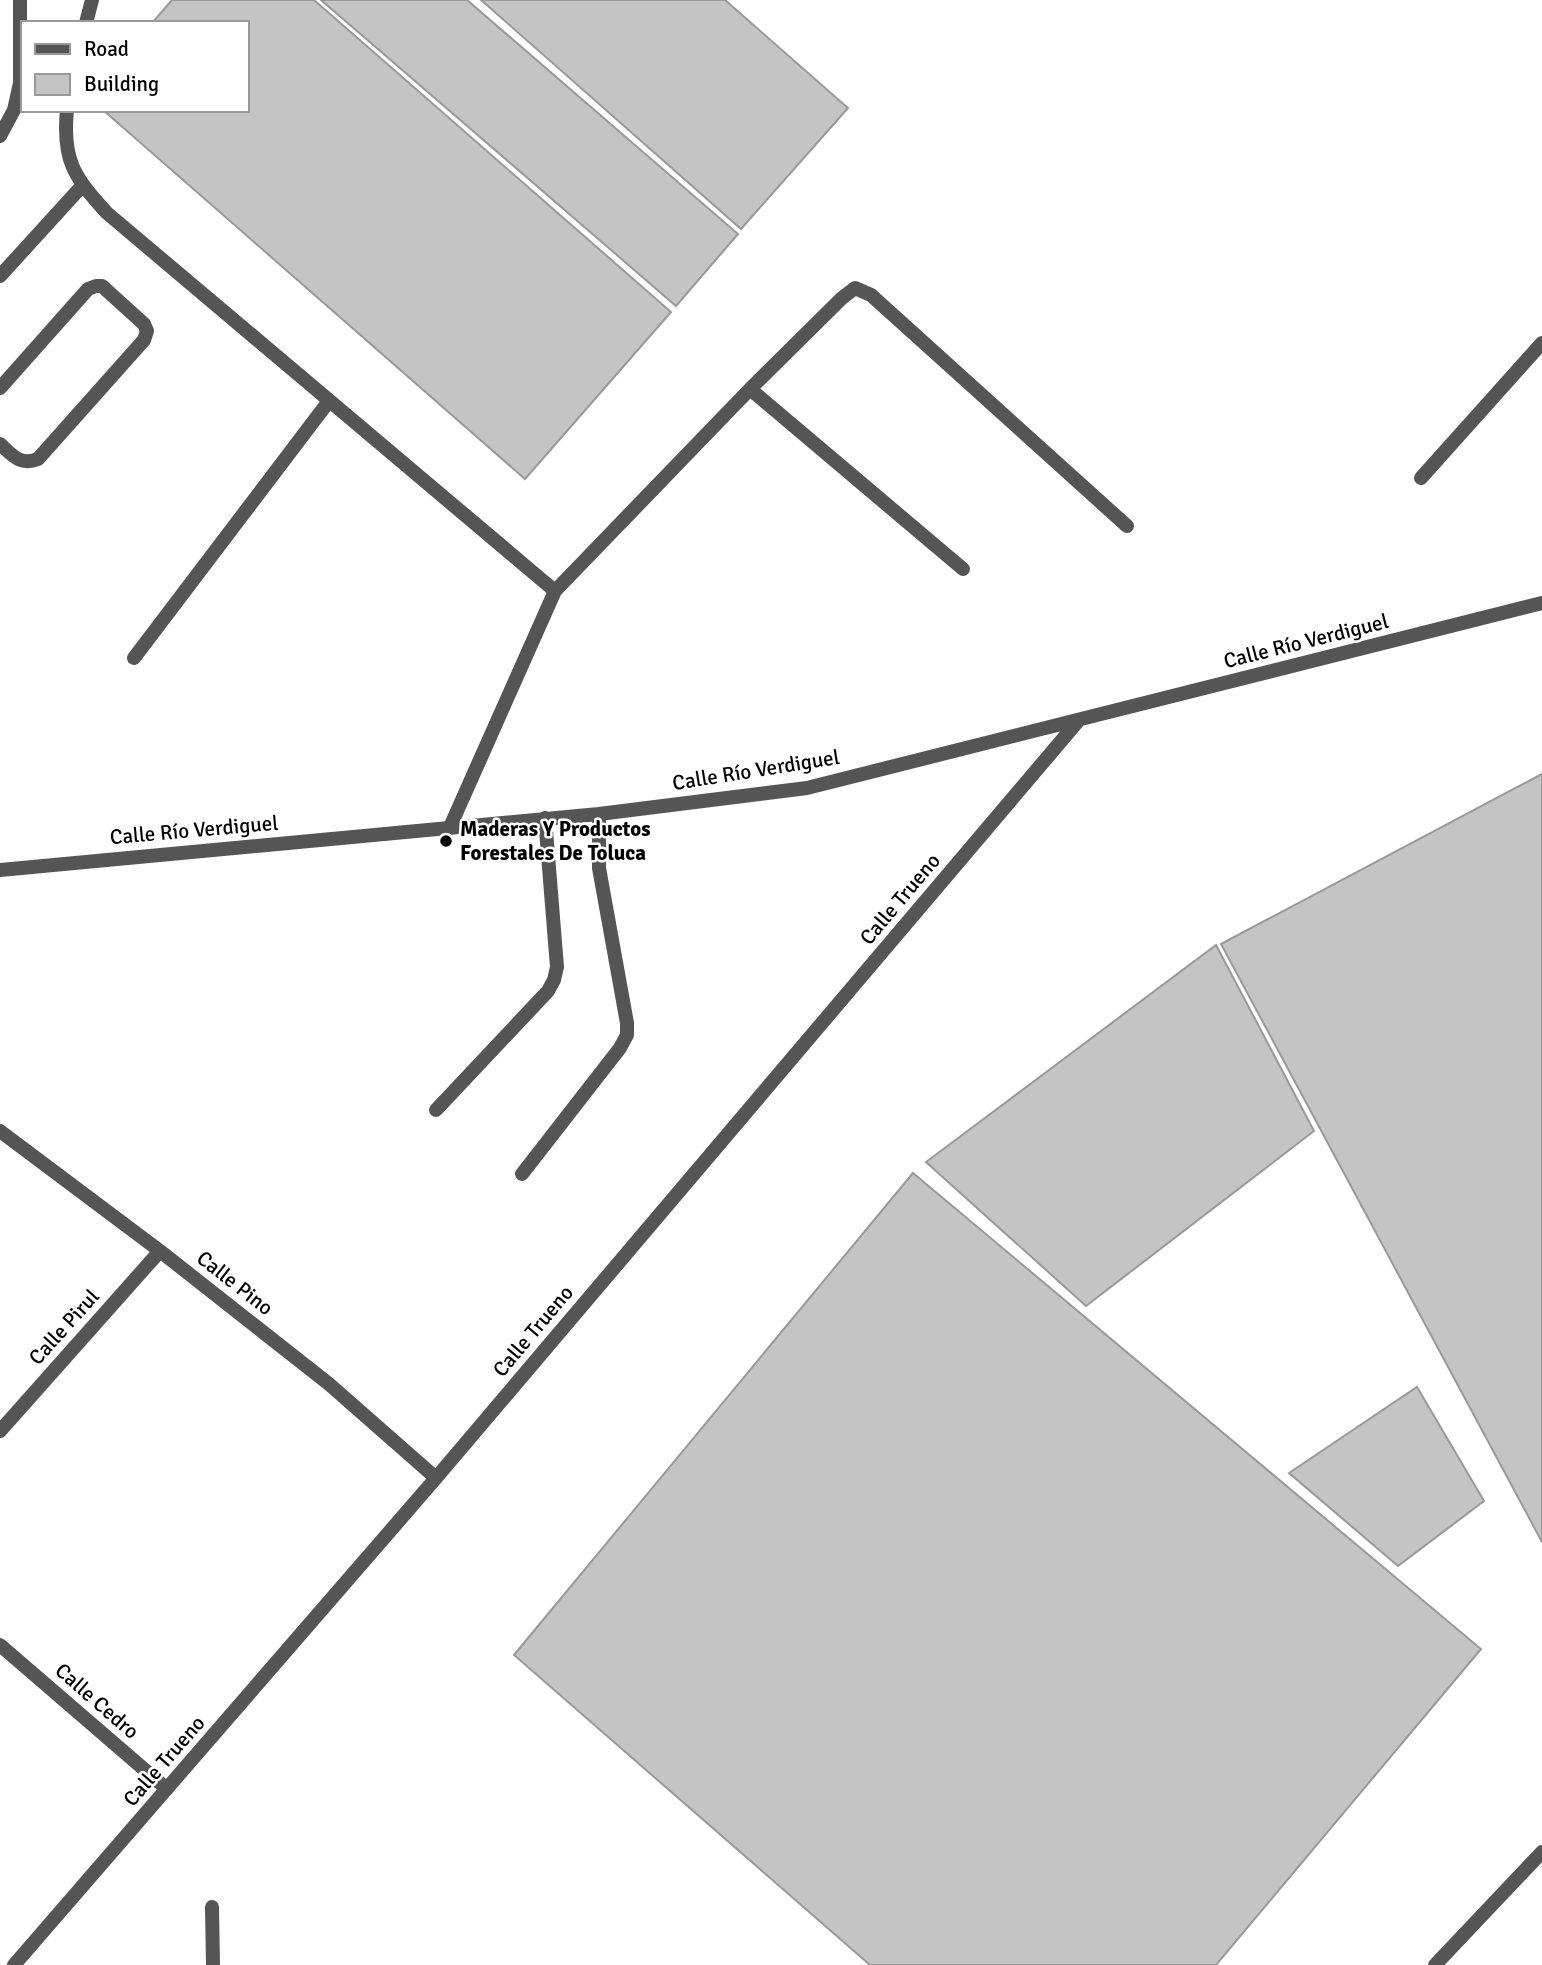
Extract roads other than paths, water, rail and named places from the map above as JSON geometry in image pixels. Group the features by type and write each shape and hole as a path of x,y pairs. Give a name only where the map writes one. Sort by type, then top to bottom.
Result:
{"street":[{"path":"0,136 14,110 20,83 20,0"},
{"path":"87,21 92,0"},
{"path":"68,112 68,158 82,186 107,213 555,591"},
{"path":"0,276 82,186"},
{"path":"0,388 88,289 102,286 145,324 148,331 144,340 38,459 29,463 18,460 0,444"},
{"path":"450,827 555,591 750,389 855,288 871,295 1127,526"},
{"path":"1421,478 1542,343"},
{"path":"750,389 963,569"},
{"path":"134,658 329,401"},
{"name":"Calle Río Verdiguel","path":"0,870 599,814 807,788 1542,603"},
{"name":"Calle Trueno","path":"14,1965 436,1478 1079,720"},
{"path":"522,1174 620,1048 627,1035 599,868 599,814"},
{"path":"436,1110 548,991 554,980 556,967 545,818"},
{"name":"Calle Pino","path":"0,1131 329,1384 436,1478"},
{"name":"Calle Pirul","path":"0,1431 159,1251"},
{"name":"Calle Cedro","path":"0,1645 167,1789"},
{"path":"1435,1965 1542,1852"},
{"path":"212,1907 213,1965"}],"place":[{"name":"Maderas Y Productos Forestales De Toluca","path":"446,841"}]}
